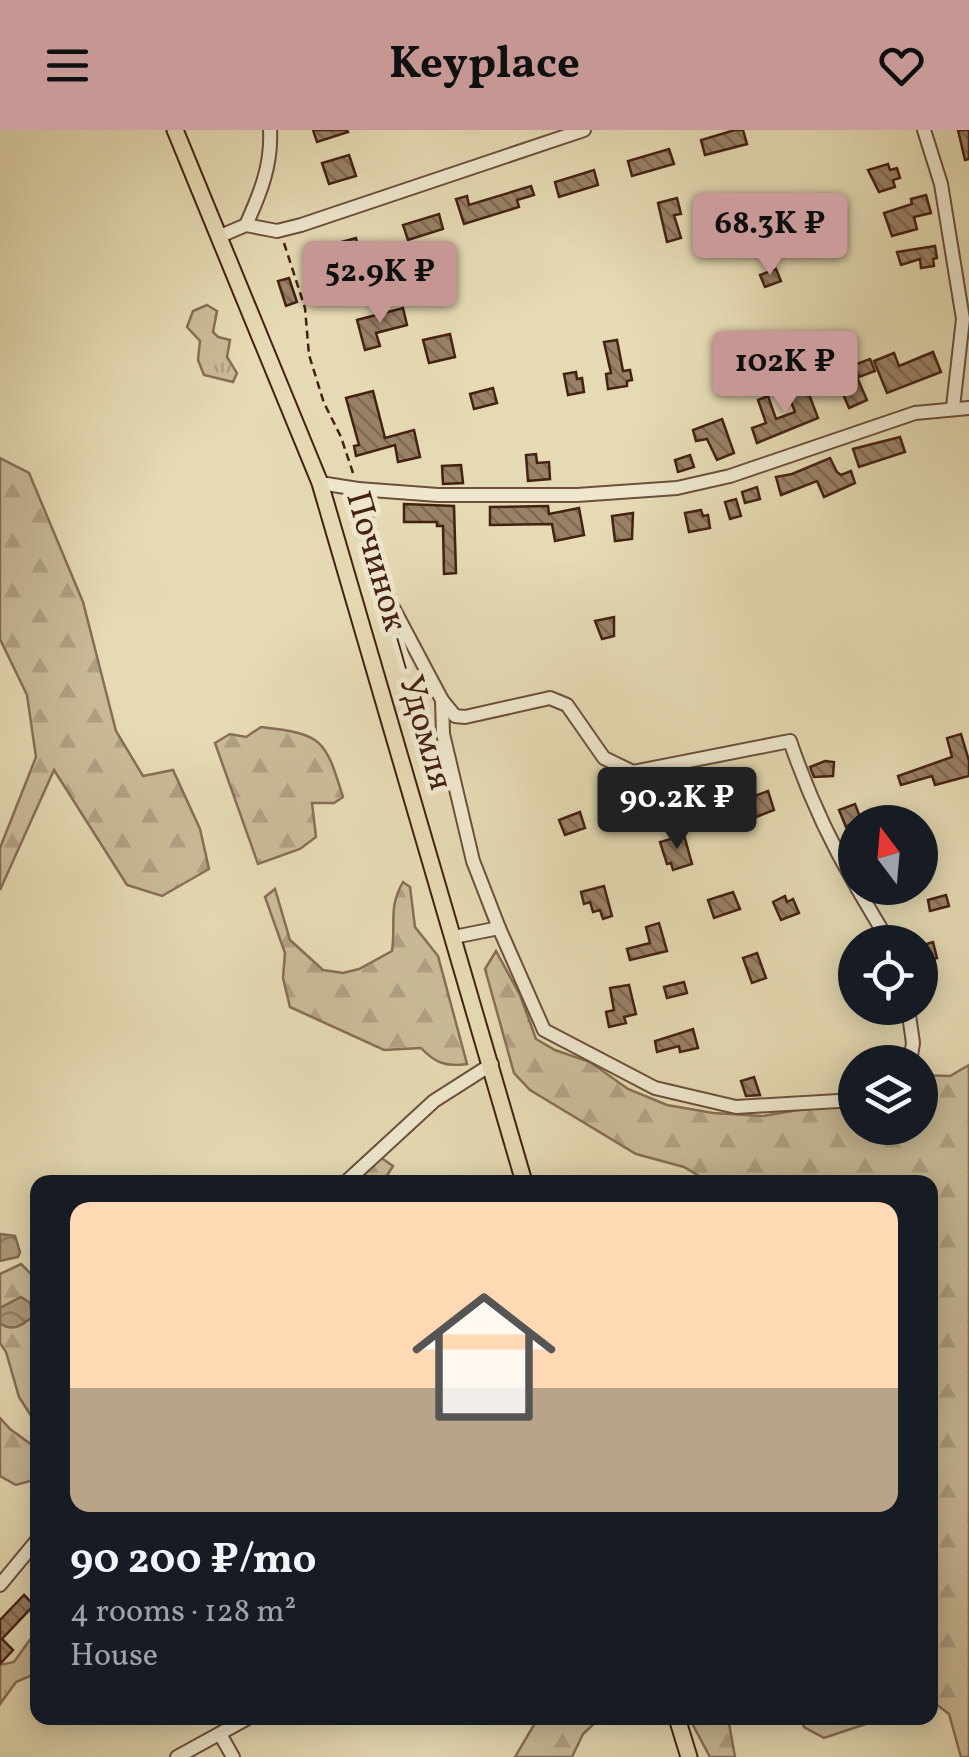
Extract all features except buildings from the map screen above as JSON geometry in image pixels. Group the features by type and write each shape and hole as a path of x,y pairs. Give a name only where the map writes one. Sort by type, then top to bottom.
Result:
{"main road":[{"name":"Починок — Удомля","path":"175,130 320,484 522,1175"},
{"path":"679,1725 689,1757"}],"street":[{"path":"246,225 265,184 270,130"},
{"path":"218,237 246,225 277,232 584,130"},
{"path":"924,130 941,184 963,319 952,407"},
{"path":"320,484 438,496 596,495 677,488 730,476 914,413 969,408"},
{"path":"358,489 390,600 442,700 455,716 550,698 558,700 566,705 604,758 633,772 790,741 820,818 838,852"},
{"path":"442,700 443,734 473,861 544,1030 655,1088 699,1101 736,1107 838,1101"},
{"path":"454,937 499,928"},
{"path":"354,1175 434,1101 492,1064"},
{"path":"0,1585 30,1549"},
{"path":"177,1757 236,1725"},
{"path":"220,1734 233,1757"}],"path":[{"path":"277,232 298,282 305,308 309,355 324,403 358,489"}],"green space":[{"path":"207,305 217,311 213,332 230,340 227,357 237,373 233,382 204,375 198,360 200,341 187,327 193,311"},
{"path":"0,458 29,473 83,602 116,731 143,776 173,770 200,829 209,869 162,896 127,885 54,770 0,890 0,848 36,757 27,695 0,639"},
{"path":"261,727 297,733 318,743 331,763 343,797 334,803 312,803 316,837 300,849 258,864 215,743 230,734 246,737"},
{"path":"403,882 410,887 415,927 438,956 467,1064 441,1063 421,1048 384,1050 290,1007 283,978 285,953 265,897 275,889 290,940 323,970 343,973 392,951 394,908"},
{"path":"496,951 520,995 536,1039 590,1062 628,1089 667,1105 763,1116 816,1107 838,1108 838,1145 938,1145 938,1076 950,1076 969,1065 969,1757 961,1757 949,1714 938,1706 938,1175 697,1175 684,1167 636,1154 530,1090 514,1073 485,969"},
{"path":"380,1157 393,1166 387,1175 364,1175"},
{"path":"21,1264 30,1273 30,1414 19,1397 0,1343 0,1274"},
{"path":"0,1418 30,1444 30,1481 16,1485 0,1476"},
{"path":"30,1640 30,1676 16,1682 0,1704 0,1665 14,1662"},
{"path":"534,1725 593,1725 583,1734 572,1757 515,1757"},
{"path":"693,1725 729,1725 735,1757 710,1757"},
{"path":"803,1725 863,1725 824,1738"}],"water":[{"path":"0,1234 15,1236 18,1257 0,1261"},
{"path":"21,1297 30,1303 30,1318 13,1328 4,1326 0,1323 0,1308"}]}
